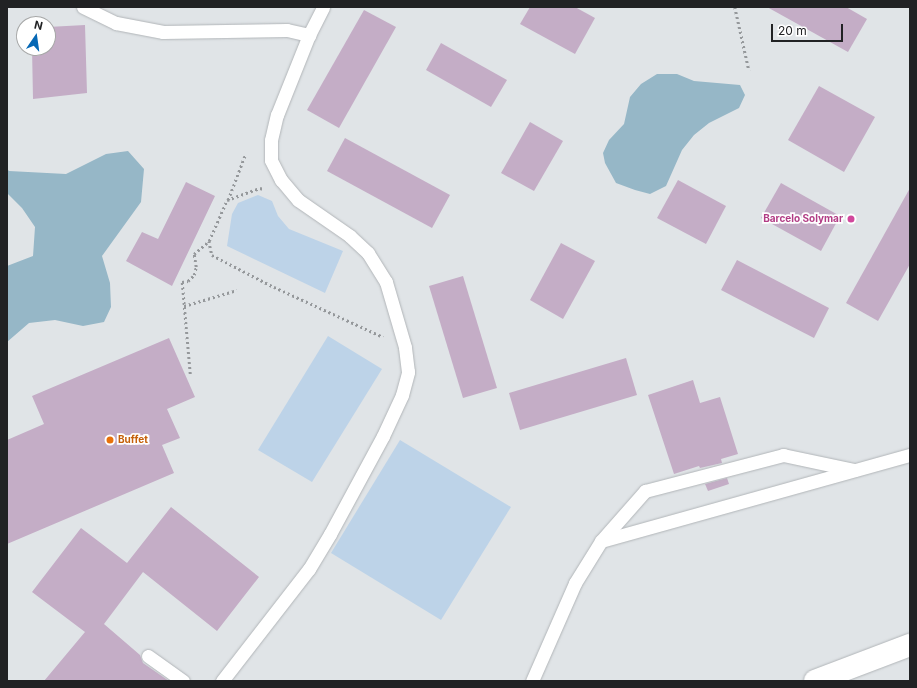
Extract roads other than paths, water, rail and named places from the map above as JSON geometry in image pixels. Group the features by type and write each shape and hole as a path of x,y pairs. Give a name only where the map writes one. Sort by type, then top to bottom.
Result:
{"street":[{"path":"815,681 910,645"}],"lane":[{"path":"83,7 116,23 163,32 287,30 309,35"},
{"path":"222,681 308,569 330,534 383,436 402,395 408,372 405,347 386,282 368,253 350,236 298,200 281,180 271,160 271,140 277,115 309,35 323,7"},
{"path":"532,681 575,583 601,541 645,491 783,455 856,470"},
{"path":"601,541 910,455"},
{"path":"148,656 182,681"}],"place":[{"name":"Barcelo Solymar","path":"851,219"},
{"name":"Buffet","path":"110,440"}]}
